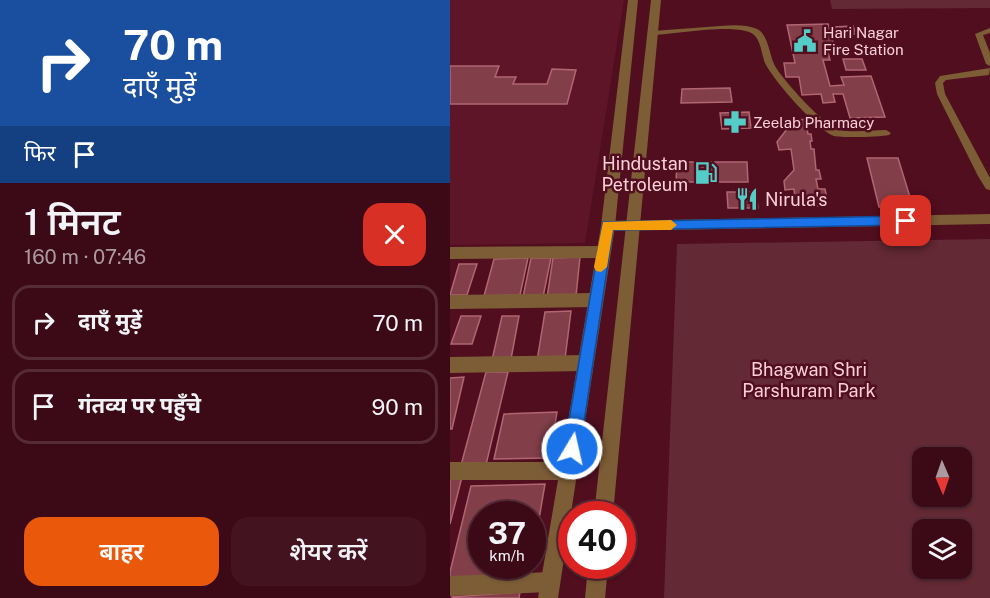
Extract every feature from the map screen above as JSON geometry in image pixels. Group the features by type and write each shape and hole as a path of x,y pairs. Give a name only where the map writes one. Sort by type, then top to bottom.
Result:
{"street":[{"path":"450,586 549,590 608,226 633,0"},
{"path":"604,501 656,0"},
{"path":"608,226 990,219"},
{"path":"450,253 603,252"},
{"path":"450,302 596,300"},
{"path":"450,365 585,363"},
{"path":"450,471 568,471"},
{"path":"595,598 597,579"}],"lane":[{"path":"653,33 732,28 755,32 760,37 770,66 793,97 836,133 886,133"},
{"path":"990,30 979,34 990,64"},
{"path":"990,71 943,78 939,83 941,94 982,176 990,186"}],"shaded area":[{"path":"450,0 624,0 585,243 450,245"}],"green space":[{"path":"830,0 990,0 990,8 832,9"},
{"name":"Bhagwan Shri Parshuram Park","path":"990,239 990,598 664,598 677,244"}],"building":[{"path":"828,24 835,49 827,49 830,60 823,60 830,86 844,85 841,77 871,76 885,117 850,118 843,94 833,94 835,102 823,103 821,94 802,95 799,77 786,77 784,63 795,63 787,25"},
{"path":"853,26 856,34 836,34 833,27"},
{"path":"843,59 862,59 866,70 846,70"},
{"path":"450,66 499,66 495,77 516,77 513,84 547,84 552,69 576,70 567,104 450,104"},
{"path":"730,88 732,102 681,103 682,89"},
{"path":"749,112 751,128 722,129 720,113"},
{"path":"811,119 807,128 808,134 811,134 811,149 814,149 816,170 819,170 821,179 816,179 818,189 825,189 827,199 821,200 822,206 817,206 816,199 809,199 810,205 804,205 803,199 795,199 794,189 785,190 784,181 794,170 791,149 779,150 777,142 794,120"},
{"path":"867,158 898,158 913,207 879,207"},
{"path":"677,162 747,162 748,182 676,182"},
{"path":"727,192 756,192 758,208 728,208"},
{"path":"580,257 576,296 547,298 553,258"},
{"path":"528,258 520,295 484,296 494,259"},
{"path":"531,258 551,258 543,297 523,297"},
{"path":"459,264 477,264 467,295 450,295"},
{"path":"571,311 565,359 537,361 545,312"},
{"path":"461,316 481,316 472,344 451,344"},
{"path":"502,316 519,316 511,359 492,360"},
{"path":"486,372 508,372 485,469 460,469"},
{"path":"464,377 452,429 450,429 450,378"},
{"path":"557,412 550,458 494,459 504,414"},
{"path":"463,473 450,524 450,474"},
{"path":"545,484 542,501 468,501 468,579 490,579 450,580 450,572 471,486"},
{"path":"520,592 519,598 452,598 452,597"}],"slow traffic":[{"path":"601,267 608,226 671,225"}],"place":[{"name":"Hari Nagar Fire Station","path":"805,41"},
{"name":"Zeelab Pharmacy","path":"735,122"},
{"name":"Hindustan Petroleum","path":"706,173"},
{"name":"Nirula's","path":"747,199"}],"route":[{"path":"572,449 608,226 906,221"}]}
